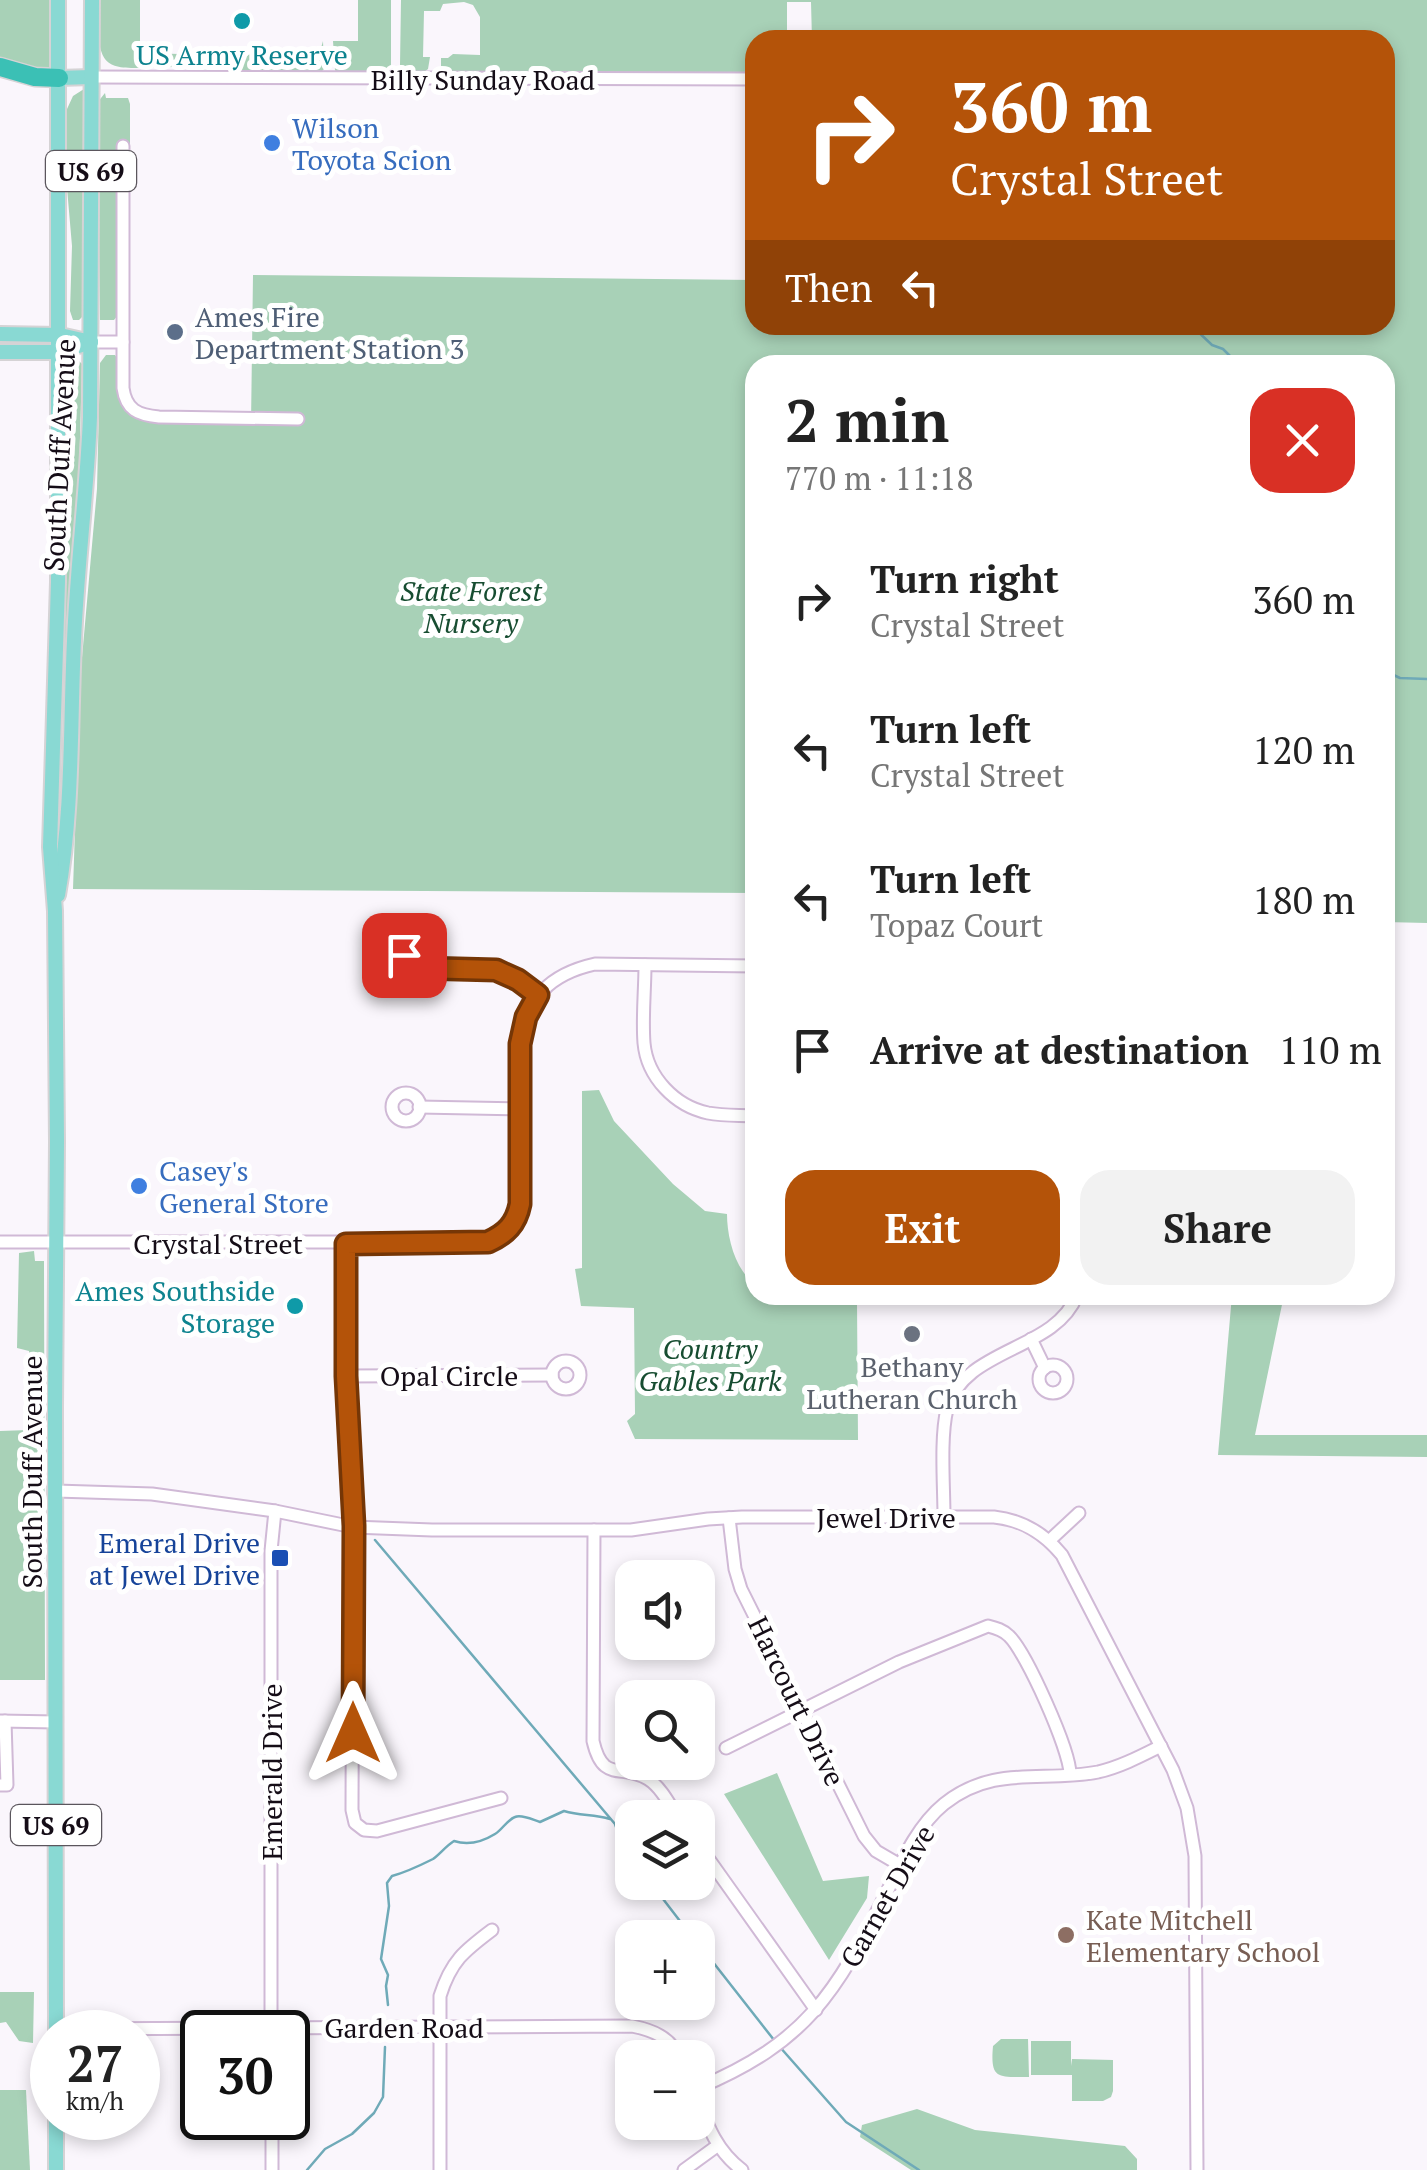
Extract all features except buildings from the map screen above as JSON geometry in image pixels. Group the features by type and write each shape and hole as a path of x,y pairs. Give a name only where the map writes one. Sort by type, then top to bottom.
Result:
{"highway":[{"path":"0,67 35,77 59,78"}],"main road":[{"name":"South Duff Avenue","path":"56,2010 57,1140 55,911 50,847 58,588 58,0"},
{"name":"South Duff Avenue","path":"55,911 62,876 74,637 88,470 92,0"},
{"path":"59,78 91,77"},
{"path":"0,334 60,334 91,342"},
{"path":"0,352 59,352 91,342"},
{"path":"56,2140 56,2170"}],"street":[{"name":"Billy Sunday Road","path":"91,77 745,80"},
{"path":"122,146 124,396 131,408 158,417 298,419"},
{"path":"91,342 123,342"},
{"path":"420,968 496,970 538,995 560,976 595,964 745,966"},
{"path":"645,965 644,1043 662,1086 689,1106 705,1112 745,1115"},
{"name":"Crystal Street","path":"0,1242 488,1242 507,1231 520,1204 522,1030 538,995"},
{"path":"420,1107 520,1108"},
{"path":"346,1244 346,1376 354,1526 355,1822 364,1830 377,1831 500,1798"},
{"path":"944,1517 945,1423 954,1392 975,1370 1031,1339 1068,1313 1072,1305"},
{"path":"1031,1339 1045,1368"},
{"name":"Opal Circle","path":"346,1376 552,1375"},
{"name":"Jewel Drive","path":"56,1492 152,1494 354,1526 432,1530 632,1530 728,1518 944,1517 1014,1519 1050,1540"},
{"name":"Emerald Drive","path":"271,2010 271,1551 275,1511"},
{"path":"1079,1513 1050,1540 1072,1573 1161,1746 1181,1790 1195,1856 1197,2170"},
{"name":"Harcourt Drive","path":"728,1518 742,1589 800,1711 864,1836 876,1851 900,1865"},
{"path":"594,1530 593,1741 597,1758 608,1768 654,1782 666,1800"},
{"path":"726,1748 898,1662 988,1626 1012,1638 1021,1652 1060,1736 1070,1761 1070,1774"},
{"path":"0,1785 8,1785 3,1721 56,1722"},
{"name":"Garnet Drive","path":"715,2081 758,2059 791,2035 831,1992 915,1838 944,1804 989,1781 1106,1769 1161,1746"},
{"path":"715,1868 816,2010"},
{"path":"440,2170 440,1996 461,1954 492,1930"},
{"name":"Garden Road","path":"310,2029 632,2026 648,2029 667,2040"},
{"path":"715,2139 730,2161 742,2170"},
{"path":"272,2140 272,2170"},
{"path":"684,2170 718,2146"}],"green space":[{"path":"0,0 49,0 50,71 0,59"},
{"path":"98,0 140,0 140,53 180,54 178,67 111,64 100,45"},
{"path":"358,0 391,0 391,65 385,71 337,73 333,41 358,41"},
{"name":"State Forest Nursery","path":"401,0 1427,0 1427,923 1395,922 1395,355 745,355 745,893 73,889 80,680 97,489 100,363 106,355 117,358 119,394 129,412 251,423 253,275 745,280 745,335 1395,335 1395,30 812,30 811,2 787,2 787,30 745,30 745,74 445,73 441,71 441,58 453,54 480,55 480,17 473,5 464,2 443,4 440,11 424,11 423,57 430,57 428,69 404,72 400,65"},
{"path":"323,41 321,72 189,68 189,54 319,55"},
{"path":"84,89 84,305 82,317 73,320 67,109 73,96"},
{"path":"105,93 106,98 128,98 130,104 130,171 117,145 118,315 114,320 100,320 97,103"},
{"path":"77,359 82,364 79,475 67,645 63,645 67,375"},
{"name":"Country Gables Park","path":"599,1090 614,1121 673,1184 705,1211 727,1214 734,1252 745,1274 745,1305 857,1305 858,1440 635,1439 627,1421 635,1414 634,1308 581,1306 575,1269 582,1268 582,1091"},
{"path":"34,1251 35,1261 44,1261 45,1680 0,1680 0,1431 29,1430 29,1351 17,1348 19,1253"},
{"path":"1231,1305 1282,1305 1255,1435 1427,1435 1427,1457 1218,1455"},
{"path":"777,1773 823,1881 869,1876 867,1898 829,1960 724,1794"},
{"path":"0,1992 34,1992 30,2043 19,2041 6,2022 0,2023"},
{"path":"1001,2039 1028,2039 1029,2077 1003,2076 995,2071 993,2046"},
{"path":"1031,2041 1071,2041 1071,2066 1072,2059 1113,2060 1111,2097 1103,2101 1072,2101 1072,2075 1031,2075"},
{"path":"0,2090 26,2090 30,2170 0,2170"},
{"path":"917,2109 975,2130 1125,2146 1137,2159 1137,2170 911,2170 860,2137 862,2125"}],"waterway":[{"path":"1202,335 1229,355"},
{"path":"1395,676 1427,679"},
{"path":"375,1540 615,1824"},
{"path":"388,2005 388,1975 381,1959 389,1906 387,1883 392,1876 433,1859 454,1841 470,1843 485,1839 515,1817 540,1822 564,1811 610,1819"},
{"path":"664,1900 679,1920"},
{"path":"715,1965 774,2040"},
{"path":"779,2046 846,2122 919,2170"},
{"path":"307,2170 325,2149 352,2134 374,2113 383,2097 385,2047"}],"place":[{"name":"US Army Reserve","path":"242,21"},
{"name":"Wilson Toyota Scion","path":"272,143"},
{"name":"Ames Fire Department Station 3","path":"175,332"},
{"name":"Casey's General Store","path":"139,1186"},
{"name":"Ames Southside Storage","path":"295,1306"},
{"name":"Bethany Lutheran Church","path":"912,1334"},
{"name":"Emeral Drive at Jewel Drive","path":"280,1558"},
{"name":"Kate Mitchell Elementary School","path":"1066,1935"}],"route":[{"path":"353,1733 354,1526 346,1376 346,1244 488,1242 514,1222 520,1204 520,1044 526,1017 538,995 496,970 420,968 414,957 404,955"}]}
